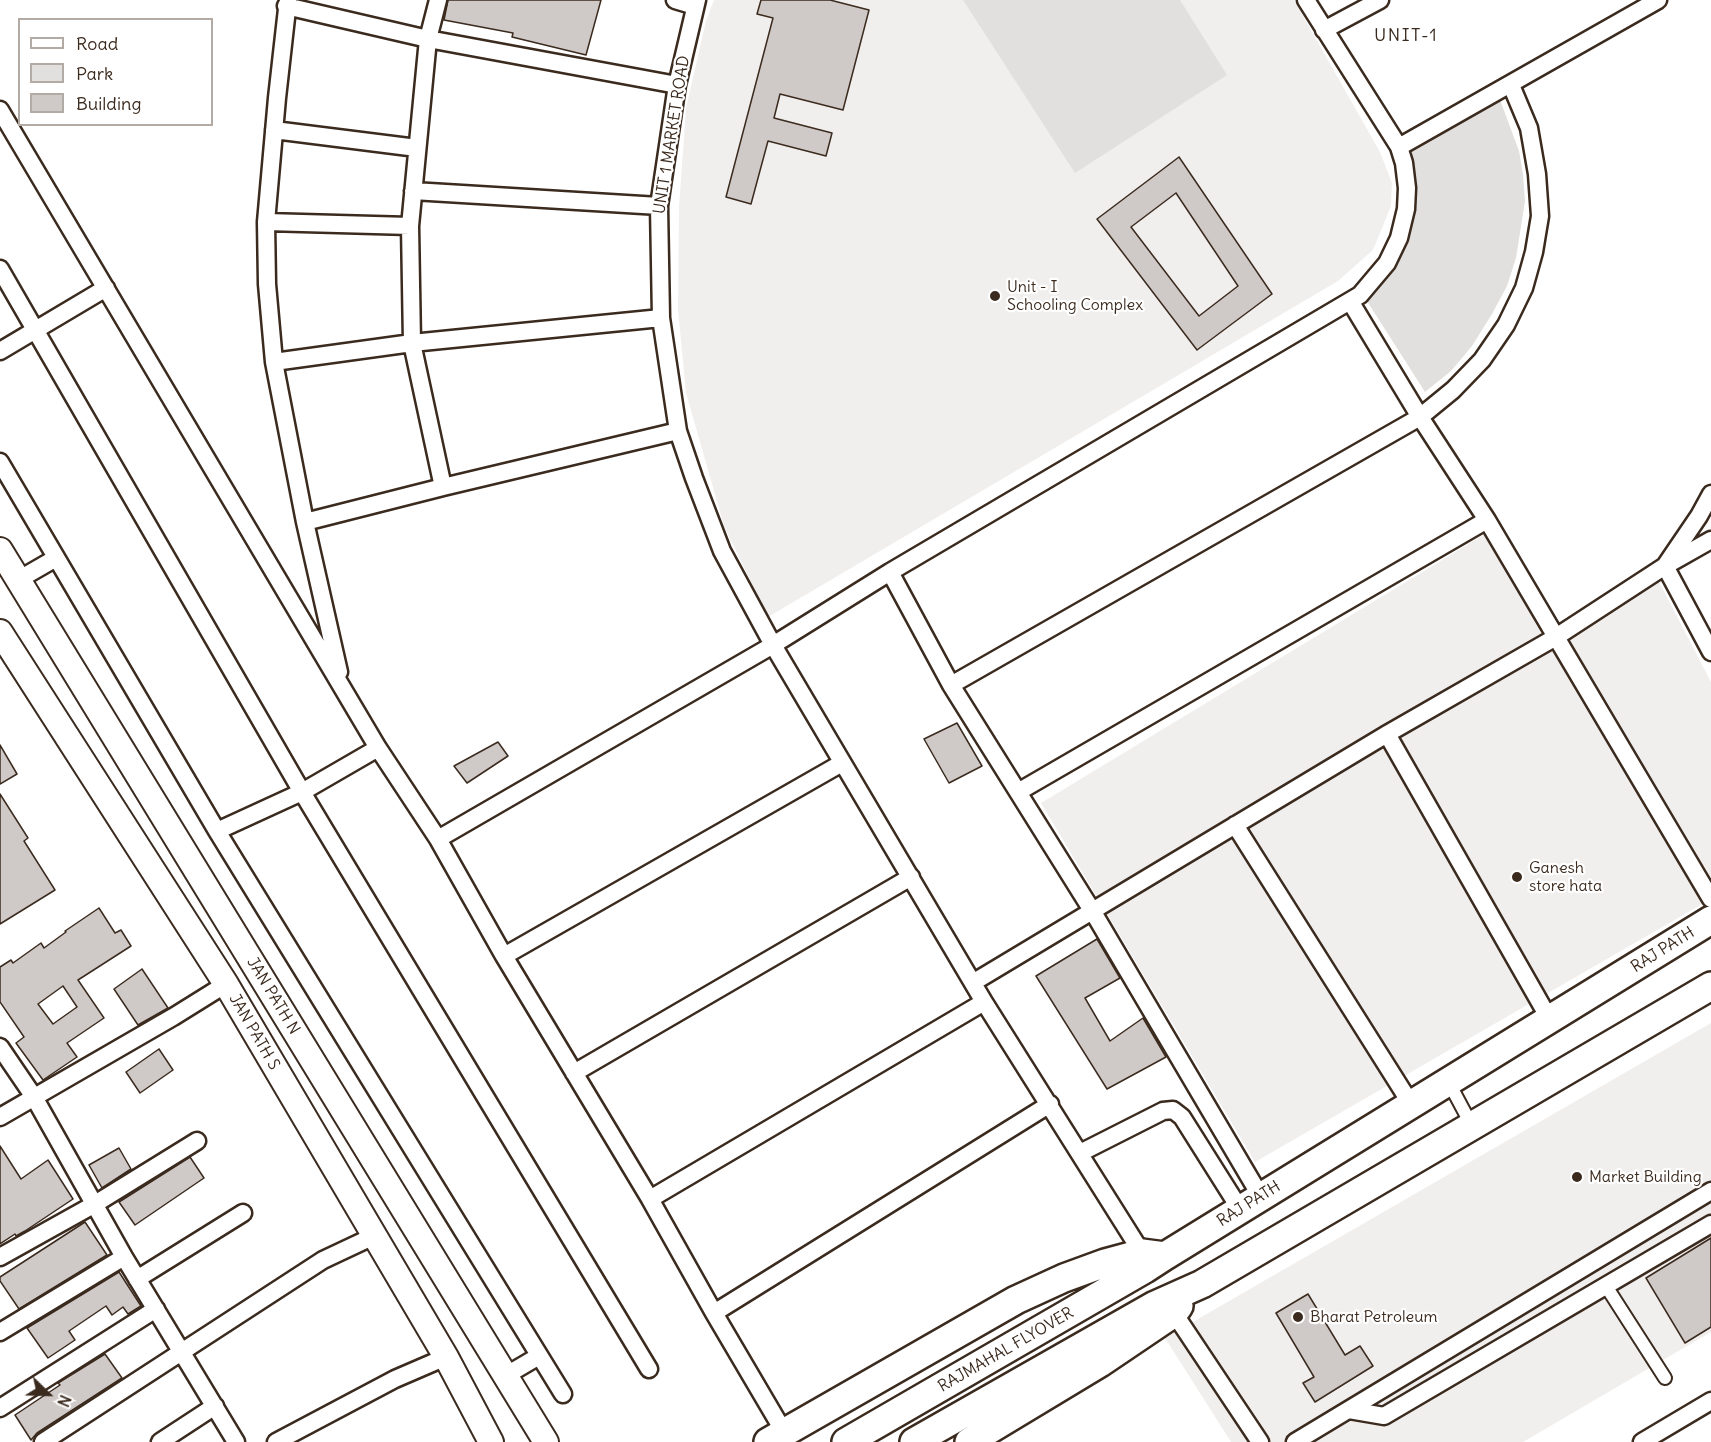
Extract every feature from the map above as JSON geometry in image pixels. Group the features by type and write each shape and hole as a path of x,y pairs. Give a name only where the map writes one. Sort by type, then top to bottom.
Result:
{"main road":[{"name":"JAN PATH N","path":"0,550 546,1442"},
{"name":"JAN PATH S","path":"0,632 226,984 446,1357 491,1442"},
{"name":"RAJ PATH","path":"776,1437 1016,1300 1106,1263 1154,1254 1251,1203 1711,920"},
{"path":"969,1442 1100,1363 1174,1313 1190,1289 1711,986"},
{"name":"RAJMAHAL FLYOVER","path":"846,1442 1135,1275 1154,1254"},
{"name":"RAJMAHAL FLYOVER","path":"914,1442 1155,1305 1190,1289"}],"street":[{"path":"438,0 428,39 410,225 412,343 443,487"},
{"path":"675,0 696,3"},
{"path":"438,839 772,645 1360,295 1387,263 1399,238 1406,208 1407,188 1404,163 1399,147 1306,0"},
{"path":"1324,30 1380,0"},
{"path":"1399,147 1658,0"},
{"path":"343,688 305,522 274,362 267,284 266,222 287,3 428,39 677,85"},
{"name":"UNIT 1 MARKET ROAD","path":"696,3 677,85 659,206 661,318 678,431 722,551 772,645 984,1002 1080,1153 1154,1254"},
{"path":"951,685 1420,417 1453,390 1482,360 1506,325 1524,288 1540,216 1538,174 1529,128 1511,85"},
{"path":"0,110 378,748 438,839 504,956 650,1199 714,1313 776,1437"},
{"path":"274,130 417,148"},
{"path":"413,190 659,206"},
{"path":"266,222 410,225"},
{"path":"0,269 302,792 649,1369"},
{"path":"0,351 106,288"},
{"path":"1350,301 1420,417 1487,520 1711,899"},
{"path":"274,362 412,343 661,318"},
{"path":"305,522 678,431"},
{"path":"0,462 217,831 563,1394"},
{"path":"1665,566 1711,494"},
{"path":"1018,792 1487,520"},
{"path":"974,982 1388,734 1556,637 1665,566 1711,540"},
{"path":"18,580 56,558"},
{"path":"1665,566 1711,652"},
{"path":"890,573 951,685 1093,912 1251,1203"},
{"path":"1388,734 1550,1020"},
{"path":"217,831 302,792 378,748"},
{"path":"504,956 842,763"},
{"path":"1235,825 1411,1104"},
{"path":"574,1073 911,877"},
{"path":"0,1117 226,984"},
{"path":"650,1199 984,1002"},
{"path":"0,1047 34,1097 124,1257 236,1442"},
{"path":"1448,1082 1472,1126"},
{"path":"714,1313 1050,1104"},
{"path":"1080,1153 1163,1111 1173,1110 1182,1117 1251,1203"},
{"path":"0,1257 95,1204 197,1141"},
{"path":"1295,1442 1711,1191"},
{"path":"137,1279 243,1213"},
{"path":"1349,1410 1384,1416 1711,1224"},
{"path":"43,1442 323,1260 374,1236"},
{"path":"0,1332 124,1257"},
{"path":"1606,1286 1665,1378"},
{"path":"0,1408 156,1309"},
{"path":"1174,1313 1260,1442"},
{"path":"505,1376 539,1356"},
{"path":"276,1442 395,1378 446,1357"},
{"path":"1642,1442 1711,1401"},
{"path":"160,1442 214,1406"}],"shaded area":[{"name":"Unit - I Schooling Complex","path":"714,0 1294,0 1380,152 1392,183 1391,206 1373,250 1338,281 768,617 724,526 686,393 678,310 679,207 686,108 706,21"},
{"path":"1485,534 1547,643 1659,582 1711,682 1711,899 1255,1162 1041,803"},
{"name":"Market Building","path":"1711,1023 1711,1332 1523,1442 1231,1442 1165,1338"}],"green space":[{"path":"963,0 1180,0 1227,75 1075,173"},
{"path":"1499,97 1519,151 1523,174 1525,201 1516,258 1507,286 1472,346 1451,371 1425,392 1365,298 1384,279 1405,249 1414,208 1408,148"}],"building":[{"path":"448,0 601,0 586,55 512,37 513,33 444,20"},
{"path":"761,0 830,0 869,10 843,110 780,94 774,118 832,133 826,156 768,141 751,204 726,197 773,18 757,14"},
{"path":"1179,157 1272,294 1197,350 1097,219","holes":["1176,193 1238,286 1199,316 1131,227"]},
{"path":"957,723 982,766 949,783 924,739"},
{"path":"498,742 508,756 467,783 454,766"},
{"path":"0,745 17,774 0,784"},
{"path":"0,794 28,838 24,841 55,890 0,924"},
{"path":"99,908 115,933 121,930 131,946 78,980 104,1018 67,1043 77,1057 43,1080 16,1043 24,1037 0,1002 0,967 11,960 13,963 41,943 44,948","holes":["63,986 77,1007 53,1024 38,1004"]},
{"path":"1097,939 1120,978 1085,998 1110,1041 1143,1018 1166,1057 1107,1089 1036,976"},
{"path":"142,969 168,1008 138,1025 114,989"},
{"path":"159,1049 173,1070 140,1093 126,1072"},
{"path":"0,1146 21,1179 48,1160 73,1199 25,1231 16,1236 15,1234 0,1244"},
{"path":"119,1148 131,1169 102,1188 89,1165"},
{"path":"190,1157 204,1178 135,1225 119,1202"},
{"path":"85,1222 107,1255 19,1309 0,1281 0,1277"},
{"path":"1711,1238 1711,1327 1685,1343 1646,1278"},
{"path":"119,1272 141,1306 128,1314 123,1307 112,1315 106,1306 69,1331 75,1340 48,1358 27,1328"},
{"path":"1308,1294 1345,1355 1360,1346 1373,1366 1315,1402 1303,1383 1314,1377 1276,1313"},
{"path":"105,1354 122,1378 37,1433 31,1440 15,1415 60,1385 58,1383"}],"place":[{"name":"Unit - I Schooling Complex","path":"995,296"},
{"name":"Ganesh store hata","path":"1517,877"},
{"name":"Market Building","path":"1577,1177"},
{"name":"Bharat Petroleum","path":"1298,1317"}],"district":[{"name":"UNIT-1","path":"1406,36"}]}
